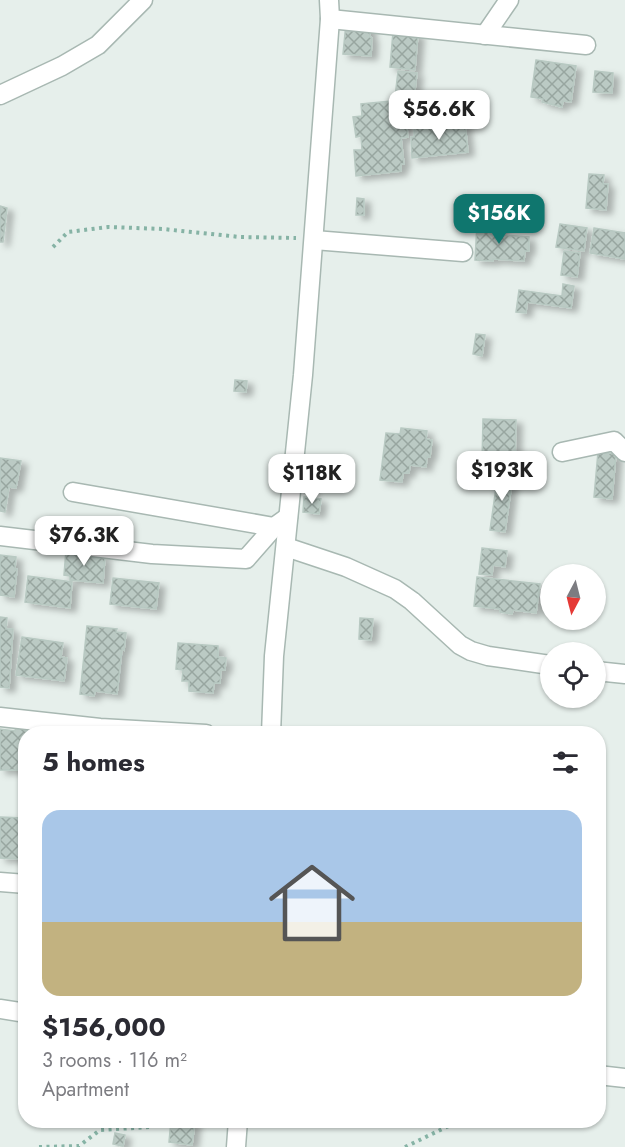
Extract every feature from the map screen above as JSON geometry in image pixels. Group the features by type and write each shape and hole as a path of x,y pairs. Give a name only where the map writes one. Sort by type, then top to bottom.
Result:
{"street":[{"path":"0,95 62,66 98,45 143,0"},
{"path":"271,726 274,656 286,547 281,522 314,240 330,19 329,0"},
{"path":"485,35 509,0"},
{"path":"330,19 586,45"},
{"path":"314,240 463,252"},
{"path":"562,452 614,441 625,452"},
{"path":"73,492 281,522"},
{"path":"0,536 152,554 246,560 281,522"},
{"path":"286,547 345,567 395,589 412,601 460,645 471,651 488,656 540,664"},
{"path":"606,672 625,674"},
{"path":"0,717 82,726"},
{"path":"0,882 18,883"},
{"path":"0,1009 18,1012"},
{"path":"606,1076 625,1078"},
{"path":"236,1147 237,1128"}],"path":[{"path":"53,247 68,232 108,227 314,240"},
{"path":"39,1147 43,1145 79,1146 100,1130 133,1128"},
{"path":"405,1147 444,1128"}],"building":[{"path":"346,23 370,25 371,56 343,54"},
{"path":"393,32 418,34 415,70 390,67"},
{"path":"536,60 576,66 571,102 563,101 562,107 531,97"},
{"path":"398,71 417,73 413,108 394,106"},
{"path":"595,71 613,73 612,93 593,92"},
{"path":"391,101 395,110 405,110 408,137 401,138 404,164 401,164 401,171 356,176 354,150 362,150 361,136 356,137 353,117 362,116 361,104"},
{"path":"465,123 468,152 412,158 411,137 414,137 414,128"},
{"path":"589,174 604,175 603,184 608,184 606,210 586,208"},
{"path":"357,198 364,199 364,215 356,215"},
{"path":"503,203 535,209 532,225 500,219"},
{"path":"0,206 7,208 3,242 0,242"},
{"path":"477,224 501,225 501,235 529,237 529,251 525,251 524,261 475,260"},
{"path":"560,224 587,228 584,251 556,247"},
{"path":"594,228 625,233 625,259 590,253"},
{"path":"564,251 580,253 577,277 561,275"},
{"path":"563,284 574,286 571,308 527,302 526,313 516,312 519,290 562,296"},
{"path":"476,334 485,335 482,356 473,354"},
{"path":"235,380 247,381 246,392 234,391"},
{"path":"483,419 516,420 515,463 482,462"},
{"path":"401,428 427,431 426,439 432,440 426,467 410,465 409,473 403,473 402,482 380,480 386,433 400,434"},
{"path":"598,452 616,454 612,499 594,497"},
{"path":"0,458 21,461 16,488 9,487 5,512 0,511"},
{"path":"498,473 513,475 505,532 490,530"},
{"path":"304,497 321,499 319,514 303,512"},
{"path":"482,548 507,551 505,567 493,565 492,575 479,574"},
{"path":"66,550 105,557 103,583 70,580 70,576 64,575"},
{"path":"0,555 16,557 14,597 0,595"},
{"path":"28,576 72,582 70,608 25,602"},
{"path":"477,577 540,584 536,613 513,610 512,614 500,612 500,609 474,606"},
{"path":"113,578 159,583 156,609 110,604"},
{"path":"0,617 7,618 6,629 13,629 9,688 0,687"},
{"path":"360,618 373,619 371,640 359,639"},
{"path":"87,626 117,629 116,632 126,633 117,694 95,691 94,696 80,694"},
{"path":"22,637 63,643 61,657 67,658 64,681 16,675"},
{"path":"178,643 218,646 218,657 226,658 225,670 221,670 220,683 214,683 213,693 189,691 189,681 182,681 183,670 176,669"},
{"path":"16,726 18,726 18,770 0,770 0,729 15,731"},
{"path":"0,817 18,818 18,859 0,858"},
{"path":"170,1128 194,1128 192,1145 169,1142"},
{"path":"115,1133 125,1135 123,1146 113,1144"}]}
